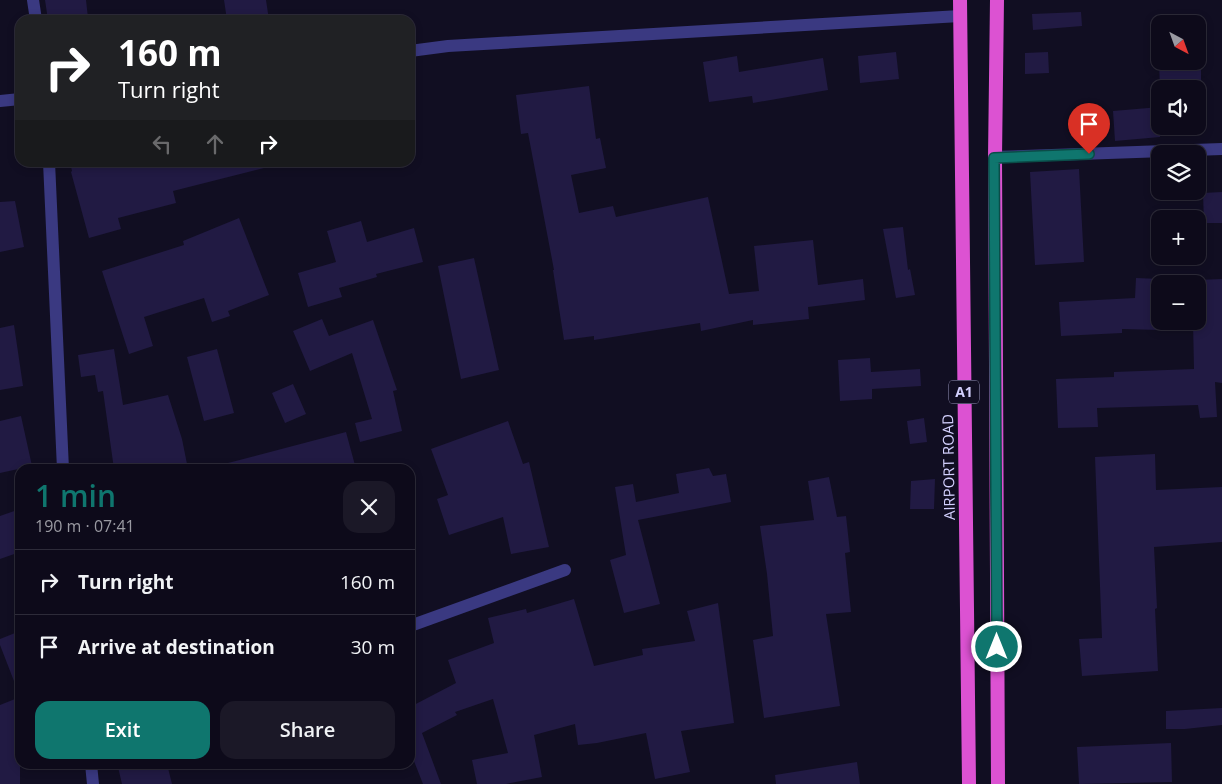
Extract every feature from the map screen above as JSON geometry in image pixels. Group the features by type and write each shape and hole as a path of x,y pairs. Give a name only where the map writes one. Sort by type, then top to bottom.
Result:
{"highway":[{"name":"AIRPORT ROAD","path":"960,0 969,784"},
{"name":"A1","path":"997,0 994,158 998,784"}],"street":[{"path":"33,0 35,15"},
{"path":"415,50 448,46 960,16"},
{"path":"0,101 15,100"},
{"path":"994,158 1222,149"},
{"path":"49,167 63,464"},
{"path":"415,624 565,570"},
{"path":"92,769 93,784"}],"building":[{"path":"45,0 86,0 88,15 47,15"},
{"path":"224,0 266,0 268,15 226,15"},
{"path":"1081,12 1082,26 1033,30 1032,14"},
{"path":"896,52 899,79 860,83 858,56"},
{"path":"1048,52 1049,73 1025,74 1025,53"},
{"path":"737,56 739,72 823,58 828,90 753,103 752,96 709,102 703,62"},
{"path":"1159,70 1201,70 1201,80 1160,80"},
{"path":"589,86 596,139 600,138 606,168 571,175 579,213 613,206 616,217 708,197 729,294 759,291 754,246 813,240 818,285 863,279 865,300 808,307 809,319 753,325 753,320 701,331 700,323 594,340 594,336 564,340 554,270 528,133 521,134 516,95"},
{"path":"1151,108 1151,135 1160,135 1160,137 1115,141 1113,111"},
{"path":"71,167 264,168 173,191 176,203 118,218 121,229 89,238"},
{"path":"1079,169 1084,262 1035,265 1030,172"},
{"path":"1222,192 1222,223 1206,223 1206,210 1204,210 1203,200 1206,200 1206,193"},
{"path":"15,201 24,247 0,252 0,202"},
{"path":"239,218 269,295 228,311 230,316 212,322 204,298 144,317 153,346 129,354 102,271 184,245 183,241"},
{"path":"361,221 367,242 414,228 423,262 376,274 377,277 339,288 342,297 308,307 298,273 336,262 327,231"},
{"path":"903,227 908,270 910,269 915,295 896,298 883,229"},
{"path":"474,258 499,370 461,379 438,266"},
{"path":"1136,278 1151,279 1151,330 1122,329 1122,333 1061,336 1059,302 1135,298"},
{"path":"1222,279 1222,383 1215,382 1217,417 1200,418 1198,405 1097,408 1098,427 1058,428 1056,379 1114,377 1114,372 1194,369 1193,330 1206,330 1206,280"},
{"path":"322,319 329,336 373,320 397,390 393,391 402,431 360,442 355,423 372,419 352,353 310,371 293,331"},
{"path":"14,325 23,386 0,390 0,328"},
{"path":"114,349 123,405 168,395 182,439 187,464 113,464 103,391 98,392 95,375 81,377 78,355"},
{"path":"217,349 234,413 204,421 187,357"},
{"path":"870,358 871,372 920,369 921,386 872,389 872,399 840,401 838,360"},
{"path":"293,384 306,414 285,423 272,393"},
{"path":"21,416 32,464 15,464 15,470 0,473 0,421"},
{"path":"924,418 927,442 910,444 907,421"},
{"path":"508,421 523,464 529,462 549,547 511,554 503,517 449,535 437,499 448,495 431,449"},
{"path":"346,432 355,464 228,464"},
{"path":"1155,454 1156,490 1222,487 1222,542 1154,547 1158,671 1082,676 1079,639 1102,638 1095,457"},
{"path":"709,468 713,476 726,474 731,502 638,520 660,604 624,613 610,560 626,555 615,487 633,484 636,502 679,493 676,474"},
{"path":"829,477 837,517 846,516 850,552 845,553 851,612 826,614 840,706 764,718 753,640 773,636 760,526 814,520 808,481"},
{"path":"935,479 934,509 910,509 911,481"},
{"path":"15,511 15,554 0,559 0,516"},
{"path":"574,599 594,666 643,655 642,649 695,641 687,611 718,603 734,723 681,731 690,772 655,779 646,733 578,745 575,724 534,735 542,777 506,784 477,784 472,760 508,753 493,699 455,712 457,715 422,733 441,784 423,784 415,764 415,704 456,683 448,660 494,643 488,618 526,609 527,613"},
{"path":"15,633 15,684 0,645 0,639"},
{"path":"15,699 15,769 20,769 20,784 0,784 0,705"},
{"path":"1222,708 1222,725 1166,729 1166,711"},
{"path":"1171,743 1172,782 1079,784 1077,747"},
{"path":"857,762 860,784 776,784 775,775"},
{"path":"118,769 168,769 172,784 122,784"}],"route":[{"path":"997,647 994,158 1089,154"}]}
